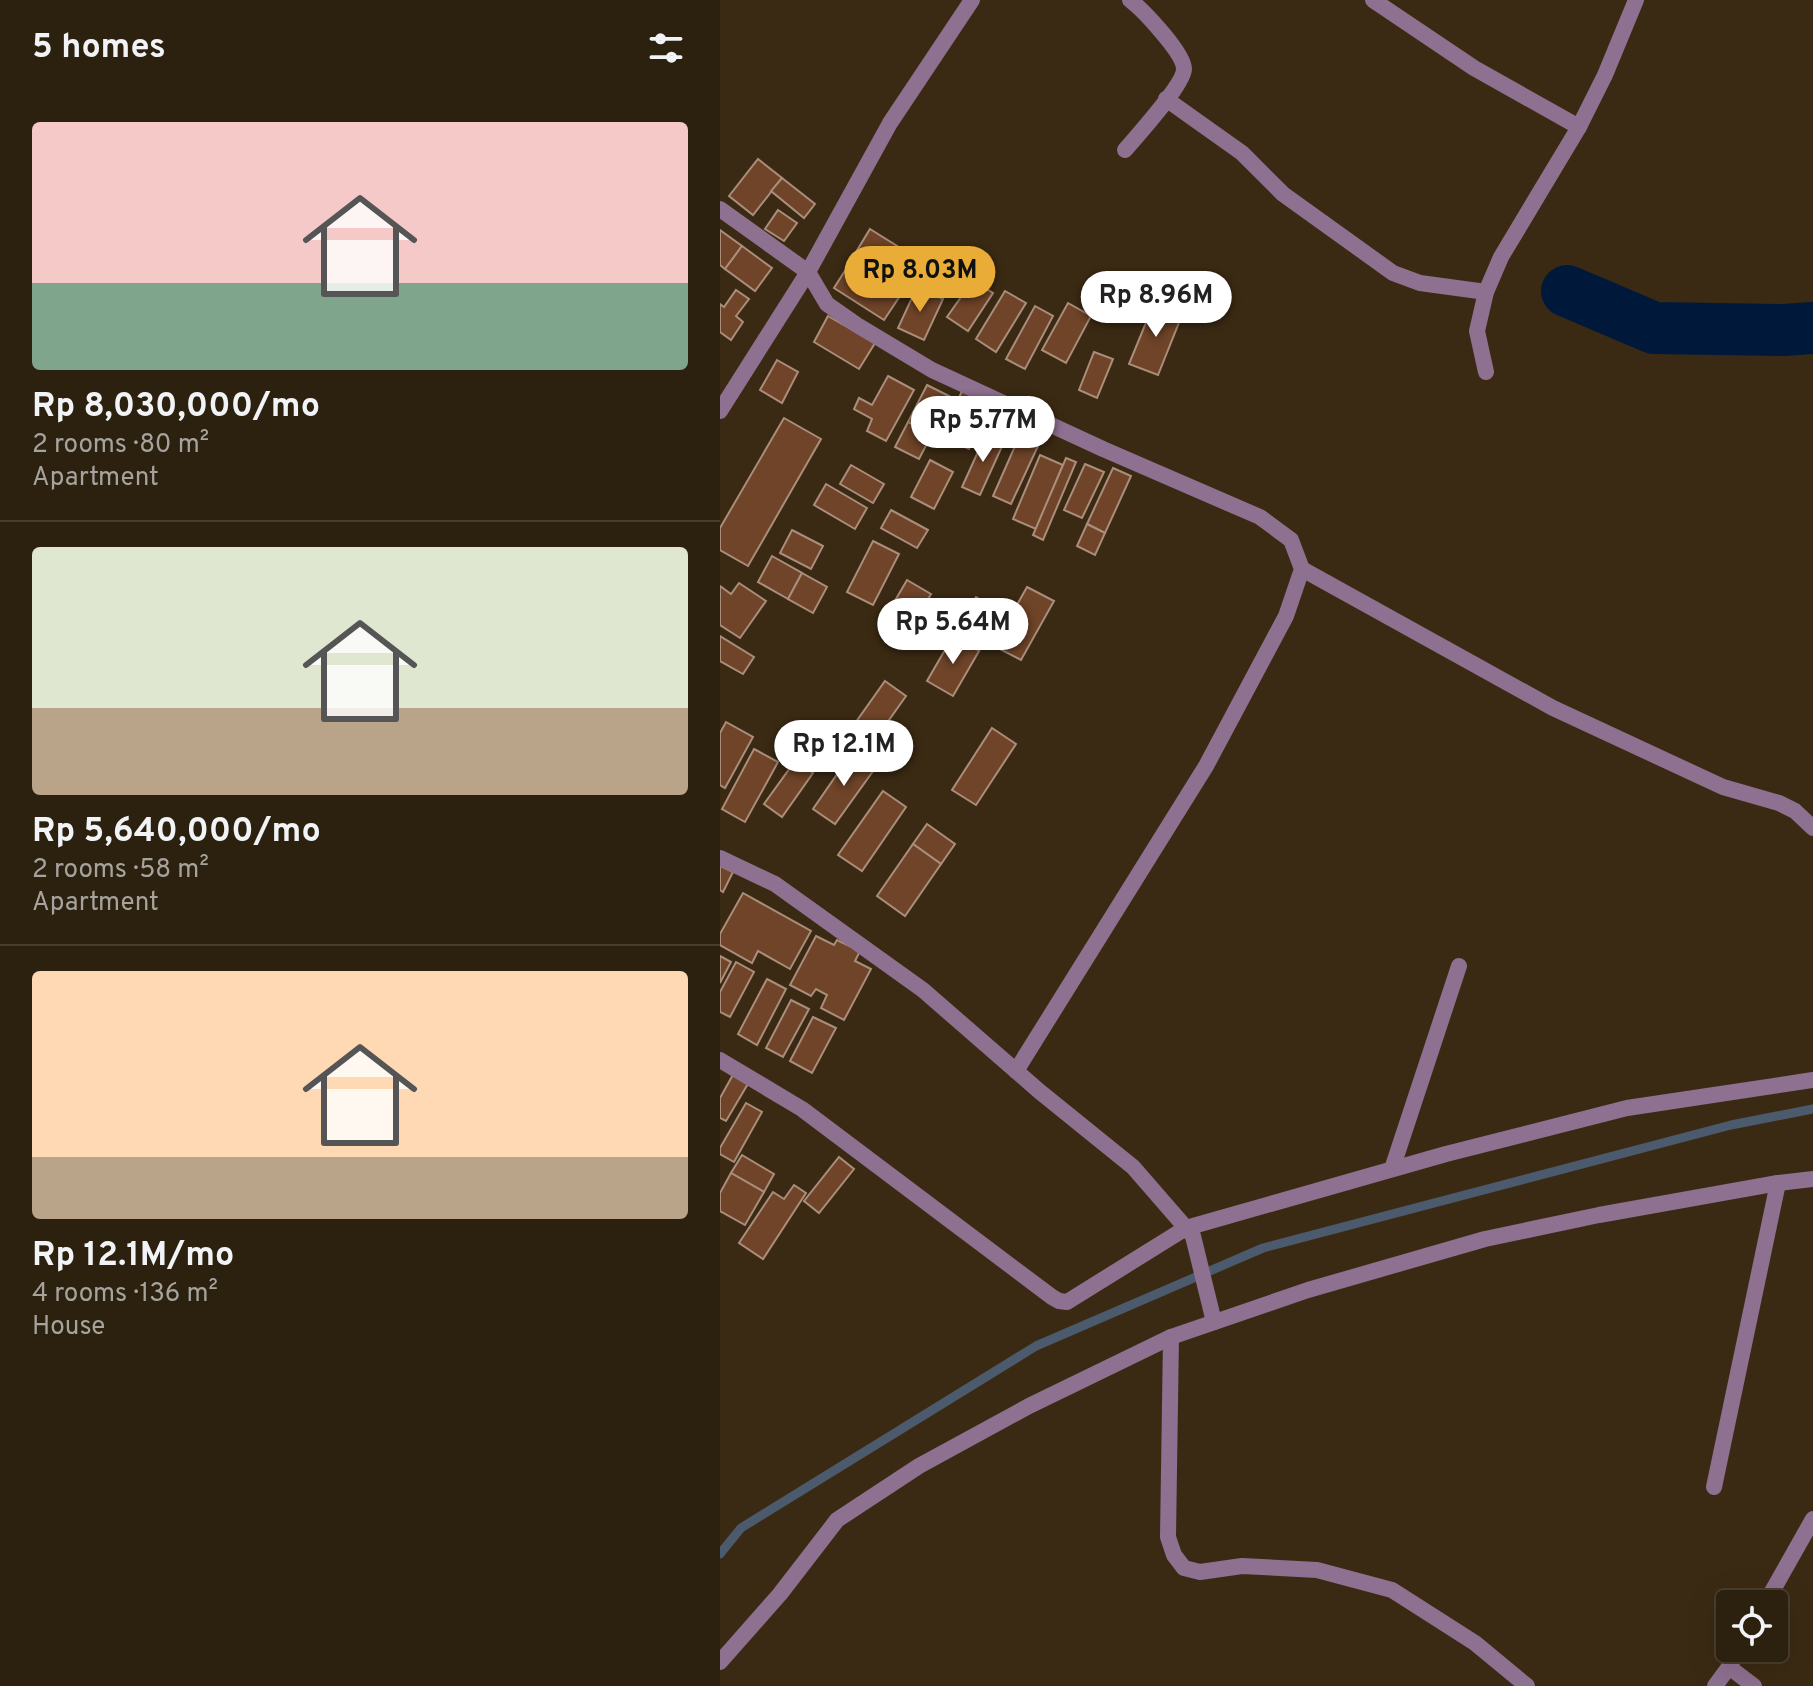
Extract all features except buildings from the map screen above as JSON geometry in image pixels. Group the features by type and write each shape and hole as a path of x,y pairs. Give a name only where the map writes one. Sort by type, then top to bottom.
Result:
{"street":[{"path":"720,411 808,272 890,123 972,0"},
{"path":"1125,150 1180,83 1184,69 1180,54 1130,0"},
{"path":"1373,0 1474,68 1579,127"},
{"path":"1486,372 1477,331 1486,292 1501,257 1579,127 1605,75 1636,0"},
{"path":"1166,99 1242,153 1283,194 1393,273 1420,283 1486,292"},
{"path":"720,209 808,272 827,304 932,370 1260,517 1291,540 1302,569 1286,616 1206,766 1016,1071"},
{"path":"1302,569 1553,708 1723,787 1779,803 1795,811 1813,828"},
{"path":"720,858 775,884 923,990 1133,1167 1189,1232 1214,1322"},
{"path":"1392,1169 1459,966"},
{"path":"720,1060 802,1109 1059,1301 1067,1302 1189,1232 1392,1169 1627,1108 1813,1080"},
{"path":"720,1662 780,1594 837,1520 919,1466 1029,1406 1171,1337 1308,1290 1485,1239 1599,1215 1813,1179"},
{"path":"1714,1487 1778,1183"},
{"path":"1171,1337 1168,1537 1174,1555 1184,1568 1200,1572 1242,1566 1317,1570 1392,1590 1475,1643 1527,1686"},
{"path":"1773,1590 1813,1519"},
{"path":"1715,1686 1732,1662"},
{"path":"1729,1667 1754,1686"}],"waterway":[{"path":"1567,291 1654,328 1813,328"},
{"path":"720,1554 741,1528 1036,1346 1263,1248 1731,1125 1813,1109"}]}
